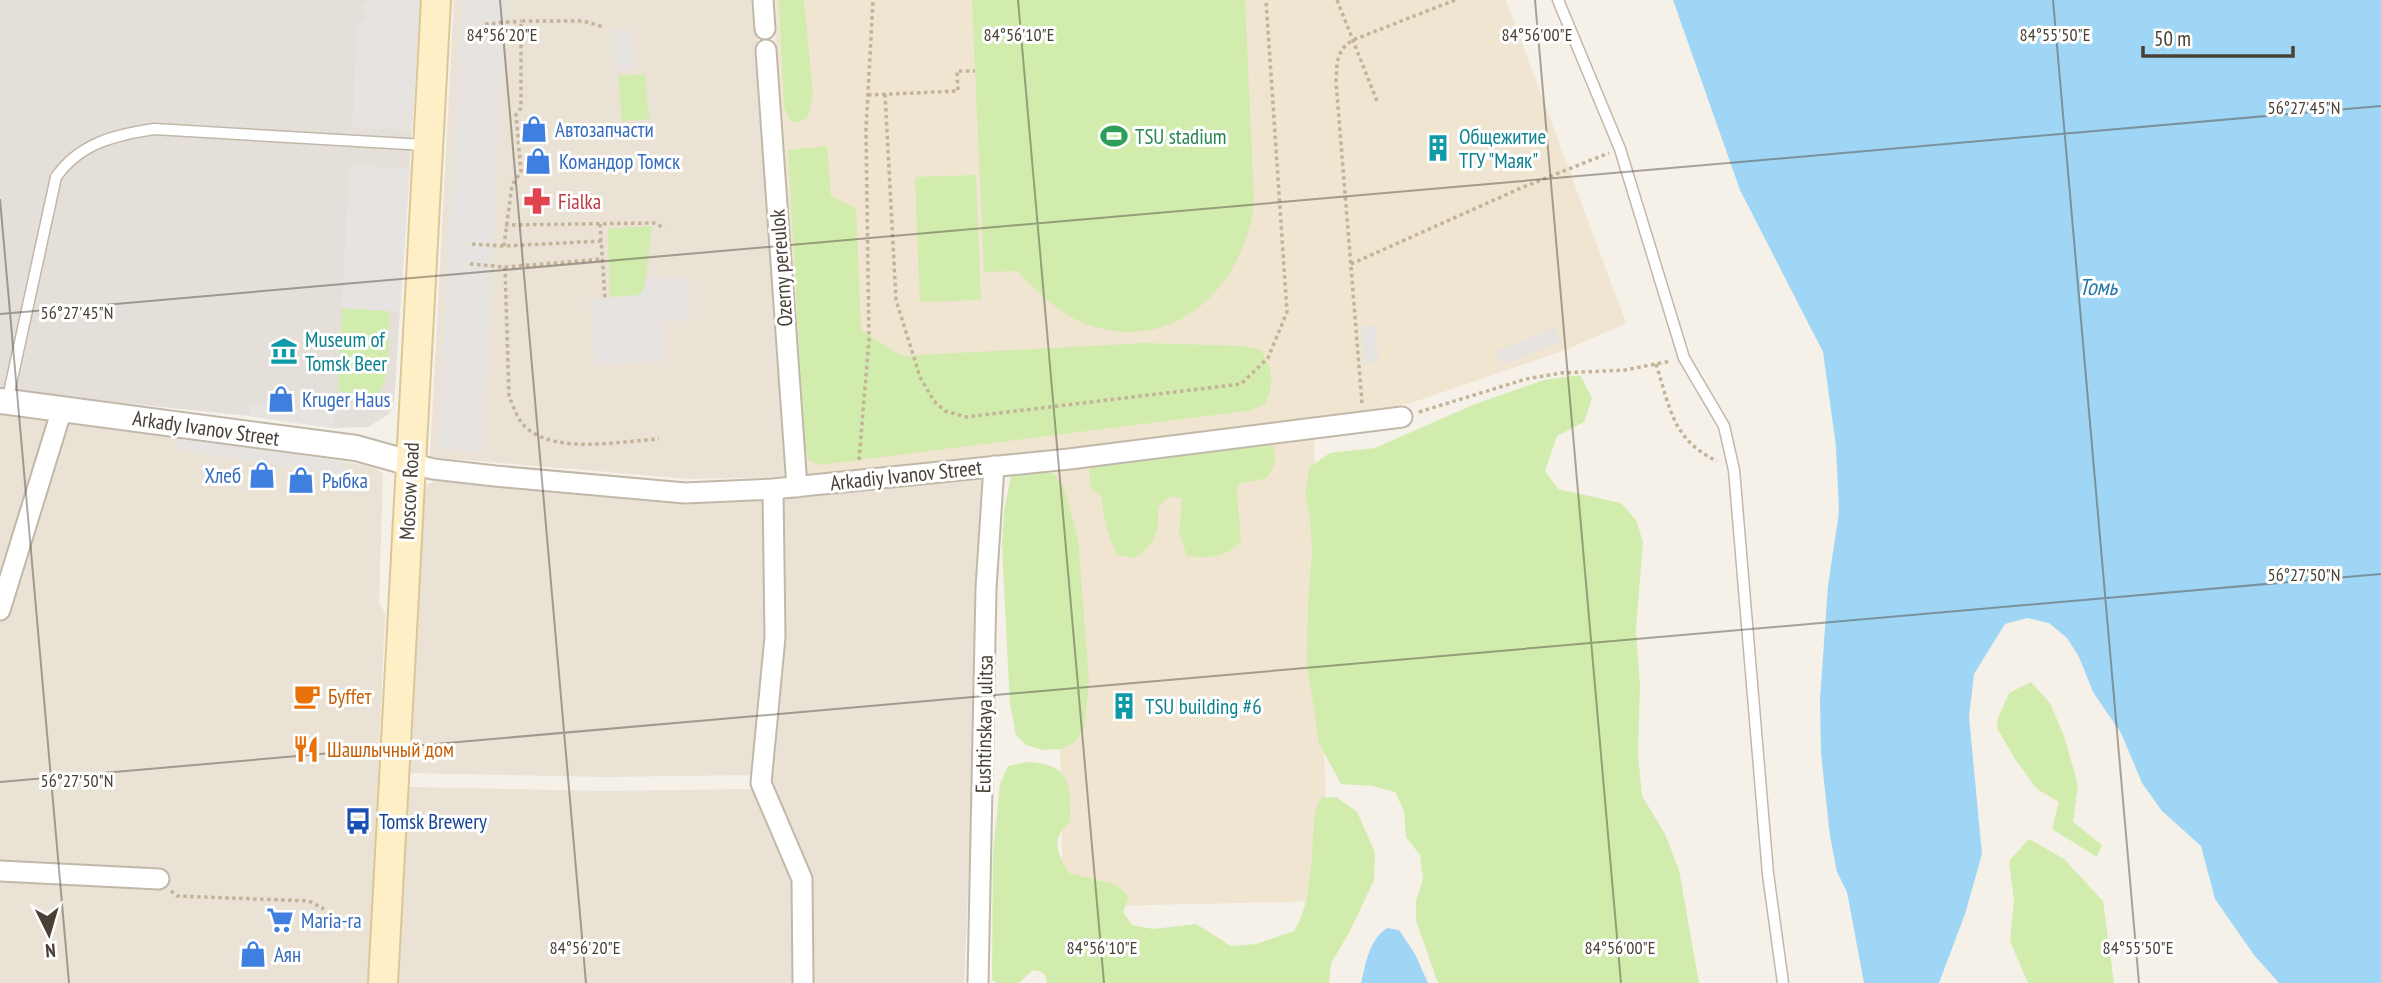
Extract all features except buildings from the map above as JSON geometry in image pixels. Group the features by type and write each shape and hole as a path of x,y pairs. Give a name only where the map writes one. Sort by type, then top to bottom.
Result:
{"main road":[{"name":"Moscow Road","path":"383,983 436,0"}],"street":[{"path":"763,0 765,29"},
{"name":"Ozerny pereulok","path":"766,50 797,487"},
{"name":"Arkady Ivanov Street","path":"3,402 356,447 411,463"},
{"path":"0,610 62,409"},
{"name":"Arkadiy Ivanov Street","path":"411,463 433,469 685,494 797,487 994,466 1402,417"},
{"name":"Eushtinskaya ulitsa","path":"978,983 986,588 994,466"},
{"path":"773,489 775,637 761,783 802,880 803,983"},
{"path":"0,870 159,879"}],"lane":[{"path":"1558,0 1620,149 1684,358 1724,426 1734,470 1768,874 1783,983"},
{"path":"3,402 56,177 67,162 87,147 120,134 154,129 429,145"}],"path":[{"path":"858,480 869,340 866,130 873,0"},
{"path":"885,94 896,300 919,377 934,401 945,411 966,417 1241,384 1268,358 1287,312 1266,0"},
{"path":"1337,0 1377,101"},
{"path":"1364,422 1336,82 1339,53 1353,40 1455,0"},
{"path":"485,24 583,21 604,27"},
{"path":"504,246 512,185 521,172 516,116 521,108 521,22"},
{"path":"868,95 958,91 957,71 975,71"},
{"path":"1351,264 1521,188 1620,149"},
{"path":"505,225 654,222 665,228"},
{"path":"600,223 605,298"},
{"path":"472,244 504,246 602,241"},
{"path":"470,264 505,267 603,259"},
{"path":"505,267 509,396 515,413 527,429 546,440 568,444 659,439"},
{"path":"1402,417 1526,379 1561,373 1625,370 1684,358"},
{"path":"1656,364 1679,431 1698,452 1734,470"},
{"path":"159,879 177,896 309,901 324,909"}],"shaded area":[{"path":"0,0 420,0 394,405 389,414 368,427 333,428 249,416 0,390"},
{"path":"374,0 420,0 412,130 352,127 357,23 365,21 363,4"},
{"path":"454,0 756,0 790,477 690,479 430,457"},
{"path":"462,0 506,0 482,452 438,449"},
{"path":"773,0 1506,0 1626,323 1568,349 1411,403 1278,426 803,476"},
{"path":"631,29 634,69 615,71 612,30"},
{"path":"349,165 410,169 400,312 342,308"},
{"path":"646,277 690,279 689,320 662,322 664,361 595,365 591,299 640,295"},
{"path":"1376,325 1379,362 1364,364 1361,327"},
{"path":"1555,328 1561,342 1502,365 1496,351"},
{"path":"250,403 335,414 333,428 249,416"},
{"path":"0,414 346,462 373,467 383,474 379,602 385,613 369,983 0,983"},
{"path":"179,437 346,462 344,475 177,450"},
{"path":"1314,440 1329,901 1063,907 1055,469"},
{"path":"986,477 964,983 811,983 812,884 768,783 781,499"},
{"path":"435,481 686,503 763,498 767,636 754,775 606,777 406,773 423,491 428,484"},
{"path":"406,787 604,791 755,789 796,881 797,983 397,983"}],"green space":[{"path":"779,0 804,0 813,95 808,116 800,122 790,121 784,107"},
{"name":"TSU stadium","path":"972,0 1245,0 1254,201 1248,231 1237,260 1221,285 1201,305 1177,321 1150,330 1121,332 1078,321 1050,302 1017,271 984,272"},
{"path":"645,74 649,119 622,121 618,76"},
{"path":"827,146 831,196 856,209 861,330 902,356 1144,343 1243,346 1261,350 1268,364 1271,383 1265,405 1246,411 819,465 810,461 805,450 788,150"},
{"path":"976,175 981,300 920,302 915,177"},
{"path":"652,226 645,286 640,295 610,297 608,229"},
{"path":"342,308 389,311 388,364 379,392 369,395 338,391"},
{"path":"1580,375 1592,398 1584,422 1557,436 1545,471 1558,489 1621,503 1636,520 1643,542 1636,629 1640,685 1638,754 1642,796 1665,834 1679,870 1699,983 1438,983 1416,921 1416,901 1423,879 1420,855 1406,837 1404,811 1395,792 1372,786 1341,784 1319,743 1307,663 1312,551 1310,517 1305,494 1310,467 1330,453 1375,448 1475,404 1544,380"},
{"path":"1263,441 1274,447 1275,463 1267,478 1238,484 1241,541 1235,547 1217,556 1187,556 1179,533 1182,499 1170,496 1158,507 1157,530 1147,548 1134,558 1118,555 1106,527 1102,497 1091,488 1089,471 1097,461"},
{"path":"1028,472 1053,473 1064,487 1078,538 1089,683 1084,727 1075,742 1061,749 1043,750 1026,745 1016,735 1010,704 1002,546 1004,511 1011,476"},
{"path":"2031,682 2050,703 2064,736 2078,785 2073,822 2102,845 2097,857 2052,829 2059,802 2037,789 1997,728 1998,718 2009,693"},
{"path":"1027,762 1052,767 1065,778 1070,797 1070,822 1060,834 1058,846 1061,859 1069,873 1117,885 1129,897 1123,912 1132,925 1153,929 1196,924 1231,946 1256,944 1294,931 1307,899 1314,818 1319,803 1322,798 1336,797 1357,812 1375,852 1374,880 1349,933 1331,963 1329,983 1047,983 1043,973 1033,970 1019,983 997,983 992,980 993,852 1000,784 1008,766"},
{"path":"2029,839 2064,859 2103,901 2114,983 2028,983 2010,941 2014,901 2009,861"}],"water":[{"name":"Томь","path":"1673,0 2381,0 2381,983 2279,983 2254,955 2215,899 2201,846 2162,811 2142,783 2121,733 2093,692 2079,657 2067,638 2049,623 2027,618 2005,624 1974,674 1969,717 1982,854 1965,914 1939,983 1864,983 1847,892 1837,872 1830,836 1821,754 1820,699 1828,586 1839,512 1836,446 1823,352 1740,190"},
{"path":"1387,928 1399,930 1415,954 1428,983 1361,983 1372,945"}],"place":[{"name":"Автозапчасти","path":"534,129"},
{"name":"TSU stadium","path":"1114,136"},
{"name":"Общежитие ТГУ \"Маяк\"","path":"1438,148"},
{"name":"Командор Томск","path":"538,161"},
{"name":"Fialka","path":"537,201"},
{"name":"Museum of Tomsk Beer","path":"284,351"},
{"name":"Kruger Haus","path":"281,399"},
{"name":"Хлеб","path":"262,475"},
{"name":"Рыбка","path":"301,480"},
{"name":"Буffет","path":"307,696"},
{"name":"TSU building #6","path":"1124,706"},
{"name":"Шашлычный дом","path":"306,749"},
{"name":"Tomsk Brewery","path":"358,821"},
{"name":"Maria-ra","path":"280,920"},
{"name":"Аян","path":"253,954"}]}
